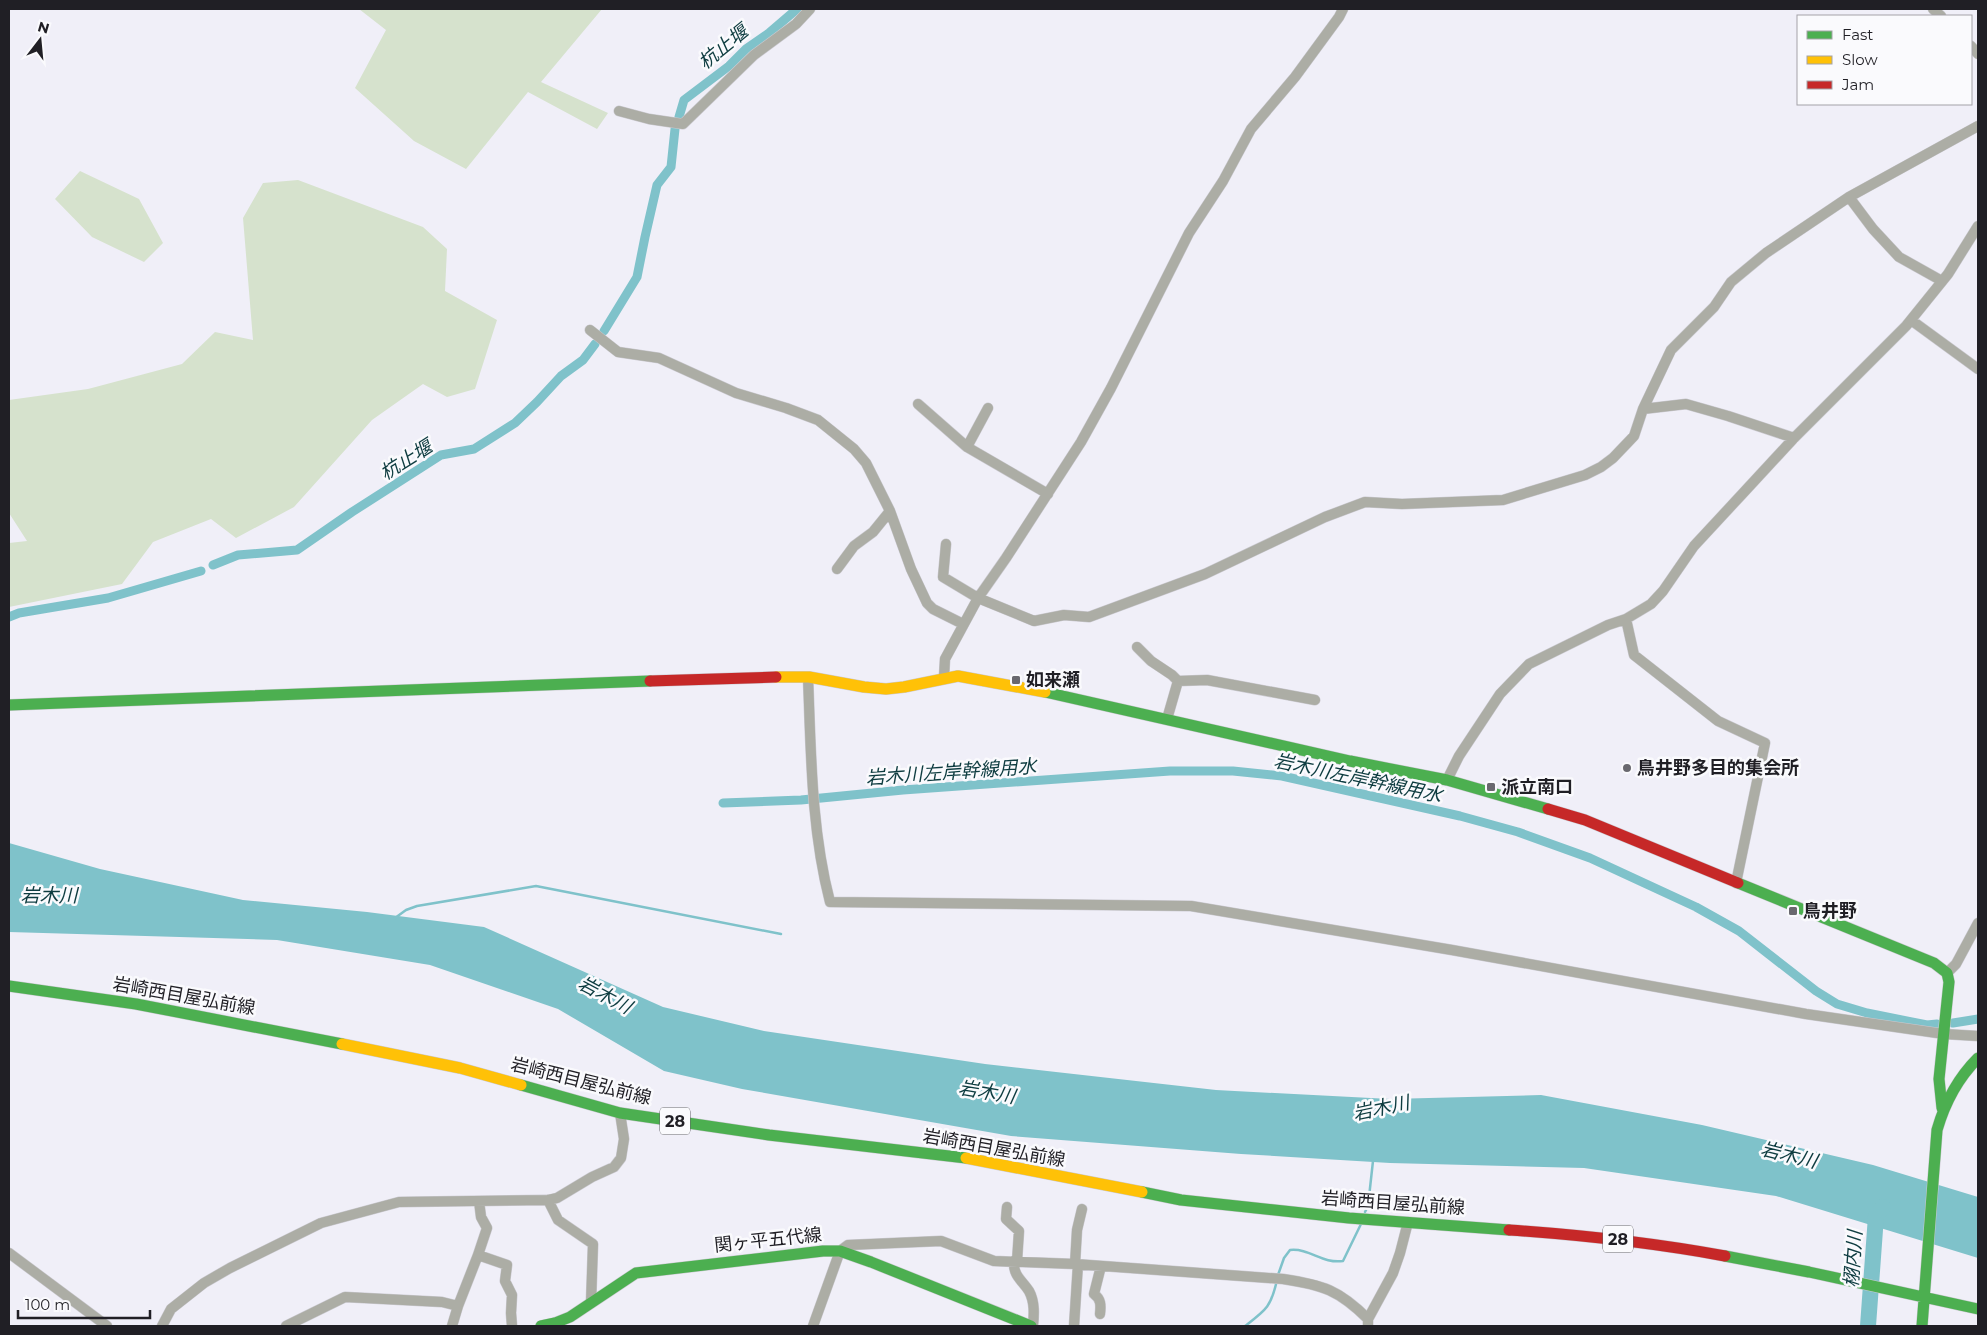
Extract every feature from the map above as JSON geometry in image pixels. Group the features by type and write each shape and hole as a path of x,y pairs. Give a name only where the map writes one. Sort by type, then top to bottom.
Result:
{"main road":[{"path":"9,705 808,676 883,689 898,688 944,677 958,676 981,679 1350,761 1447,780 1585,820 1934,963 1947,973 1948,994 1939,1079 1942,1108"},
{"name":"岩崎西目屋弘前線","path":"9,986 136,1004 460,1068 620,1113 769,1135 958,1157 1181,1200 1349,1218 1495,1227 1638,1242 1707,1252 1859,1282 1978,1309"},
{"path":"1922,1326 1937,1130 1942,1108 1954,1085 1978,1058"},
{"name":"関ヶ平五代線","path":"541,1326 561,1321 591,1303 620,1280 636,1273 823,1251 840,1251 871,1262 1032,1326"}],"street":[{"path":"619,111 649,119 683,124 754,55 796,24 810,9"},
{"path":"944,677 945,659 963,624 978,598 1081,442 1111,388 1189,233 1223,181 1251,129 1295,77 1340,17 1343,9"},
{"path":"946,544 943,578 978,598 1034,620 1064,615 1089,617 1205,574 1325,517 1365,502 1402,504 1493,501 1519,496 1584,475 1600,468 1613,458 1634,436 1643,409 1671,350 1714,307 1731,282 1766,253 1849,197 1978,126"},
{"path":"1849,197 1872,229 1899,257 1942,281"},
{"path":"1447,780 1460,756 1500,694 1529,664 1626,618 1651,604 1663,591 1694,546 1794,438 1912,320 1942,281 1978,226"},
{"path":"1912,320 1978,369"},
{"path":"590,330 618,352 659,358 736,393 818,420 854,449 866,463 890,511 911,570 927,603 933,609 963,624"},
{"path":"918,404 967,447 1048,494"},
{"path":"1643,409 1686,404 1794,438"},
{"path":"967,447 988,408"},
{"path":"837,570 854,546 873,532 890,511"},
{"path":"1626,618 1634,655 1718,721 1765,743 1736,883"},
{"path":"1136,647 1151,661 1172,674 1178,681"},
{"path":"808,676 813,791 822,871 830,902 1192,906 1452,950 1806,1014 1944,1034 1978,1036"},
{"path":"1178,681 1207,680 1315,700"},
{"path":"1167,719 1178,681"},
{"path":"1947,973 1956,964 1978,923"},
{"path":"162,1326 171,1309 204,1283 321,1223 399,1202 548,1200 557,1198 618,1163 621,1158 624,1139 620,1113"},
{"path":"548,1200 558,1220 593,1244 591,1303"},
{"path":"452,1326 487,1228 481,1217 479,1201"},
{"path":"1007,1207 1006,1219 1019,1231 1013,1270 1028,1290 1032,1300 1032,1326"},
{"path":"1074,1326 1077,1264 1076,1230 1082,1209"},
{"path":"813,1326 840,1251 848,1245 941,1241 994,1261 1077,1264 1270,1278 1324,1287 1340,1294 1368,1323 1393,1273 1408,1222"},
{"path":"9,1253 107,1326"},
{"path":"478,1255 507,1265 506,1281 512,1295 512,1326"},
{"path":"1100,1314 1101,1305 1094,1294 1101,1266"},
{"path":"286,1326 345,1297 442,1302 458,1306"}],"green space":[{"path":"359,9 602,9 541,82 608,113 597,129 528,92 466,169 414,141 355,88 386,30"},
{"path":"80,171 139,199 163,243 144,262 92,237 55,199"},
{"path":"298,180 423,227 447,249 445,291 497,320 475,389 447,397 423,384 372,420 294,507 236,538 211,519 153,542 122,584 9,607 9,543 27,541 9,513 9,400 88,389 182,364 215,332 253,340 243,218 263,183"}],"water":[{"name":"岩木川","path":"9,843 100,869 243,900 367,912 484,927 663,1007 764,1031 985,1064 1216,1090 1390,1099 1541,1095 1702,1125 1873,1165 1978,1197 1978,1258 1776,1196 1584,1168 1390,1163 1241,1154 1011,1136 742,1089 664,1071 558,1009 430,965 277,940 9,932"}],"waterway":[{"name":"杭止堰","path":"679,117 684,100 729,66 746,49 769,33 797,9"},
{"name":"杭止堰","path":"604,331 637,277 657,185 671,167 675,129"},
{"name":"杭止堰","path":"213,565 238,555 297,550 441,455 474,449 515,423 561,376 583,360 595,344"},
{"name":"杭止堰","path":"9,617 19,613 108,598 201,571"},
{"name":"岩木川左岸幹線用水","path":"723,803 801,800 903,790 1170,771 1233,771 1282,776 1460,816 1518,832 1590,858 1696,907 1739,931 1816,991 1837,1004 1867,1013 1927,1025 1937,1024"},
{"path":"395,918 406,910 417,906 536,886 781,934"},
{"name":"岩木川左岸幹線用水","path":"1953,1023 1978,1019"},
{"path":"1365,1212 1368,1206 1373,1161"},
{"name":"栩内川","path":"1868,1326 1876,1216 1883,1207"},
{"path":"1278,1275 1284,1258 1290,1250 1304,1251 1329,1260 1343,1261 1361,1224"},
{"path":"1245,1326 1267,1307 1277,1280"}],"traffic: fast":[{"path":"9,705 650,681"},
{"path":"1045,692 1350,761 1447,780 1548,809"},
{"path":"1738,883 1934,963 1947,973 1949,982 1939,1079 1942,1108"},
{"path":"9,986 136,1004 342,1044"},
{"path":"1922,1326 1937,1130 1953,1091 1978,1058"},
{"path":"521,1085 620,1113 769,1135 966,1158"},
{"path":"1142,1192 1181,1200 1349,1218 1509,1230"},
{"path":"541,1326 570,1317 636,1273 823,1251 840,1251 871,1262 1031,1326"},
{"path":"1725,1256 1809,1272 1978,1309"}],"traffic: slow":[{"path":"776,677 809,677 886,689 958,676 1045,692"},
{"path":"342,1044 460,1068 521,1085"},
{"path":"966,1158 1142,1192"}],"traffic: jam":[{"path":"650,681 776,677"},
{"path":"1548,809 1585,820 1738,883"},
{"path":"1509,1230 1618,1240 1725,1256"}],"place":[{"name":"如来瀬","path":"1016,680"},
{"name":"鳥井野多目的集会所","path":"1627,768"},
{"name":"派立南口","path":"1491,787"},
{"name":"鳥井野","path":"1793,911"}]}
